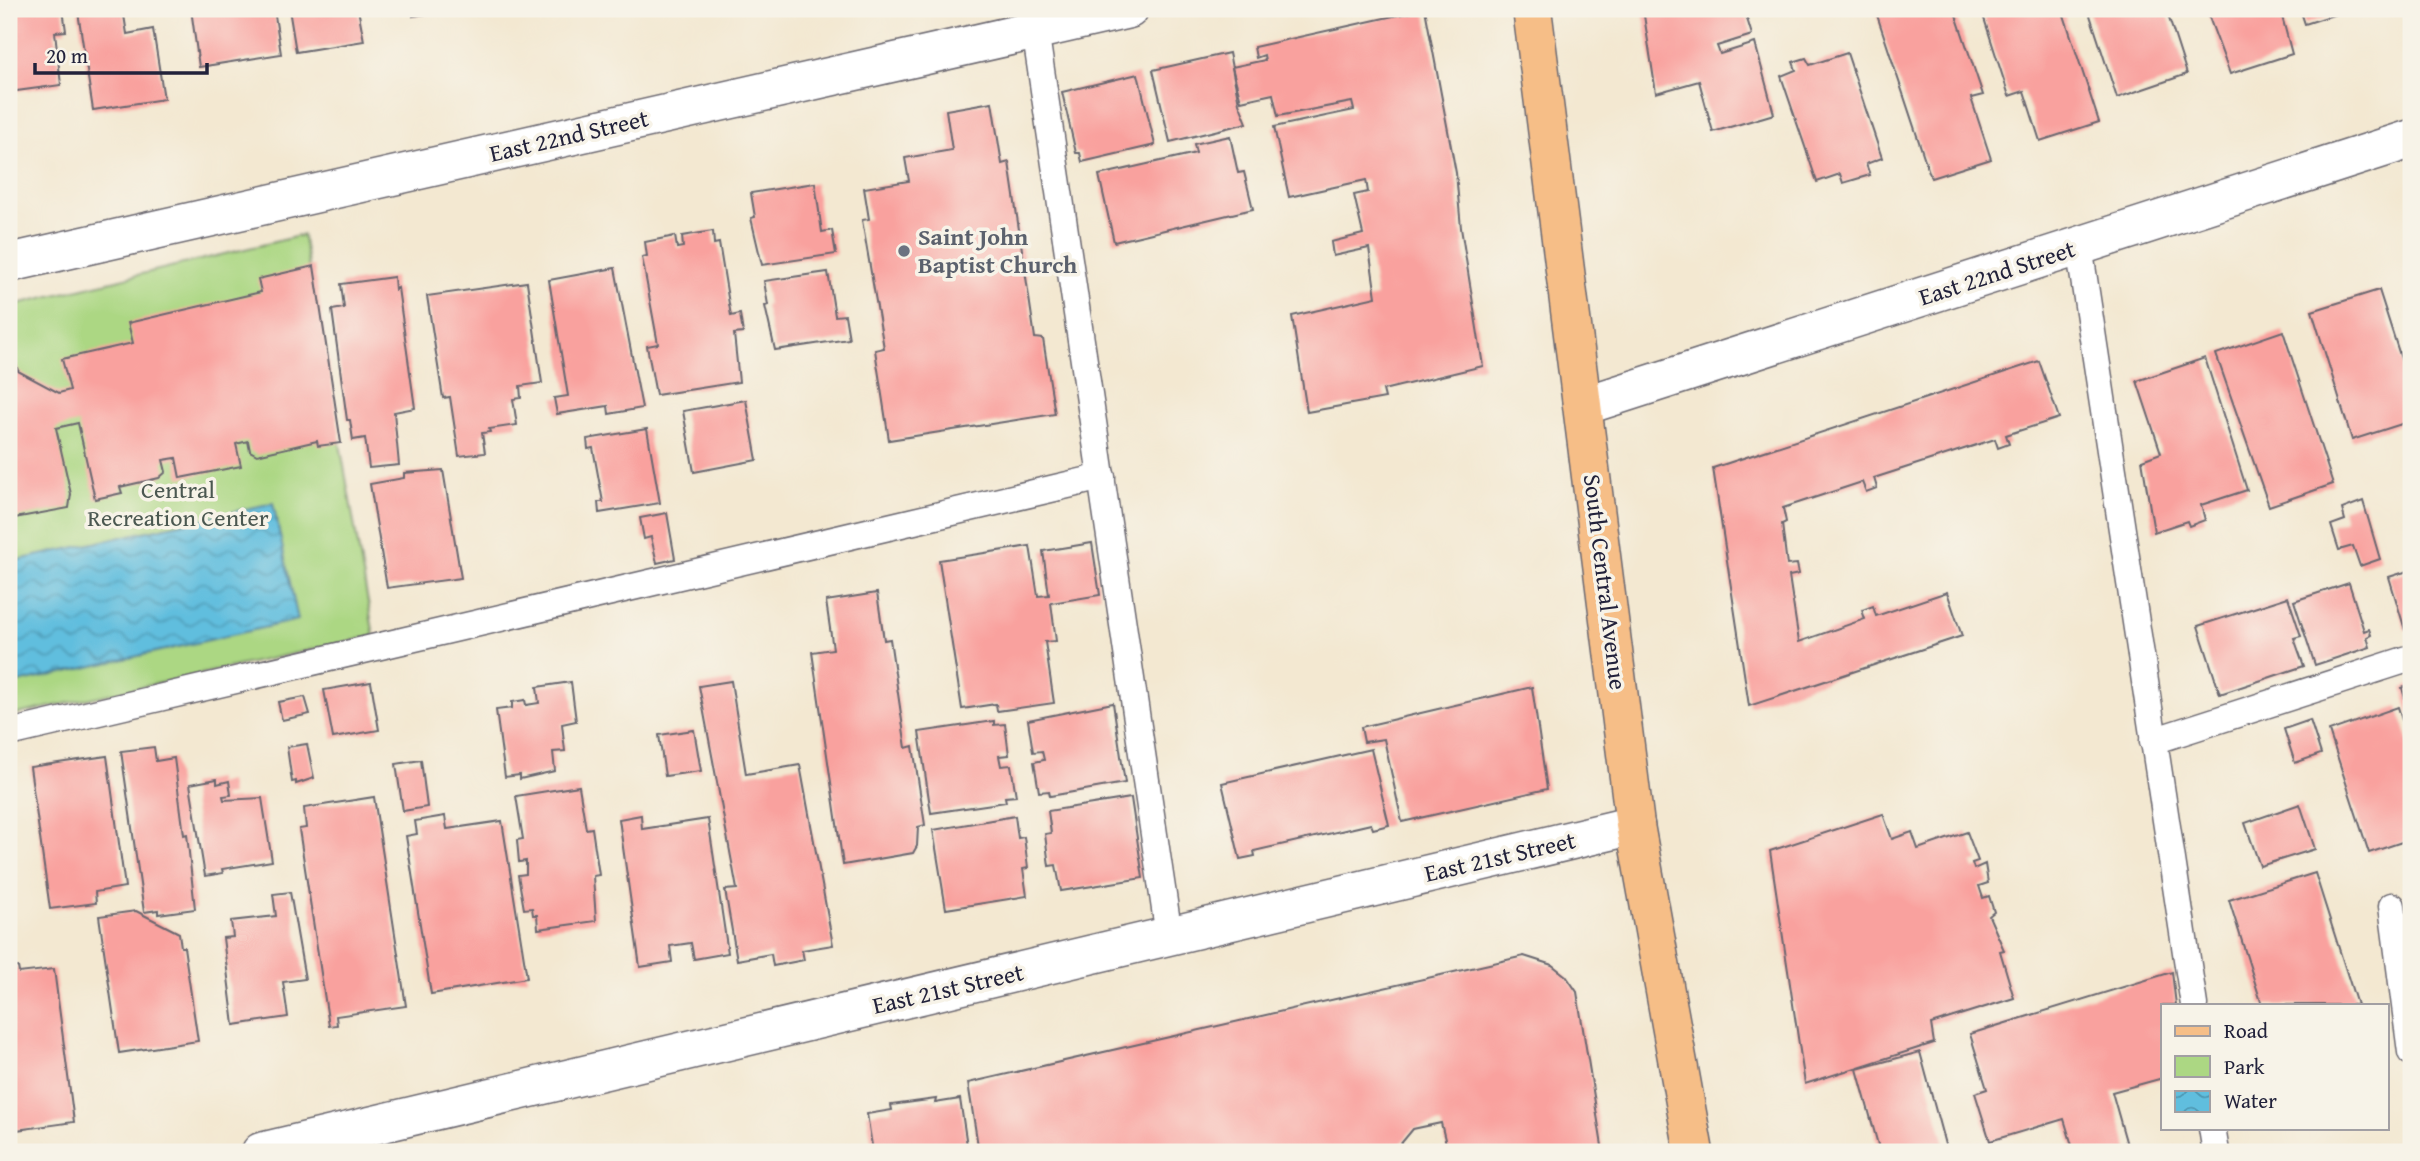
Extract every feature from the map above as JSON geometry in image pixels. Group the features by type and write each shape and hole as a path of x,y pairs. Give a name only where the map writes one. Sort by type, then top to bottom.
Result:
{"main road":[{"name":"South Central Avenue","path":"1532,9 1635,825 1694,1152"}],"street":[{"name":"East 22nd Street","path":"9,263 1034,19 1129,9"},
{"name":"East 22nd Street","path":"1583,406 2411,139"},
{"name":"East 21st Street","path":"261,1152 1635,825"}],"lane":[{"path":"1034,19 1169,936"},
{"path":"2079,246 2194,1004"},
{"path":"9,733 1102,477"},
{"path":"2153,741 2411,658"},
{"path":"2392,906 2411,1052"},
{"path":"2212,1130 2216,1152"}],"green space":[{"name":"Central Recreation Center","path":"303,235 374,636 9,716 9,306"}],"water":[{"path":"273,503 298,620 9,685 9,562"}],"building":[{"path":"9,9 63,9 66,31 55,32 61,85 9,92"},
{"path":"83,9 123,9 127,34 153,29 164,99 93,110 78,12"},
{"path":"191,9 274,9 281,54 199,67"},
{"path":"289,9 358,9 364,41 296,52"},
{"path":"412,9 453,9 453,10 413,16"},
{"path":"1425,9 1456,173 1461,228 1483,366 1383,390 1385,398 1307,412 1292,316 1376,297 1369,248 1333,256 1331,242 1363,234 1354,195 1368,192 1366,180 1289,197 1274,127 1354,110 1352,102 1278,116 1273,94 1241,101 1232,67 1265,60 1264,55 1256,58 1254,47"},
{"path":"1643,9 1744,9 1752,35 1717,46 1720,54 1755,43 1774,114 1713,132 1699,81 1656,93"},
{"path":"1875,9 1954,9 1983,95 1971,98 1991,159 1931,178"},
{"path":"1981,9 2062,9 2099,122 2040,141 2024,91 2009,96"},
{"path":"2088,9 2166,9 2187,74 2117,98"},
{"path":"2206,9 2280,9 2292,54 2230,74"},
{"path":"2300,9 2352,9 2305,24"},
{"path":"1229,53 1239,103 1247,123 1170,142 1153,70"},
{"path":"1847,53 1882,158 1866,164 1870,175 1843,183 1840,174 1817,182 1781,76 1796,70 1793,62 1806,58 1810,65"},
{"path":"1138,74 1155,145 1082,162 1080,153 1076,153 1062,92"},
{"path":"992,102 1002,164 1009,162 1035,338 1043,339 1055,414 889,440 875,350 884,348 862,220 869,219 864,188 909,181 905,158 952,150 946,110"},
{"path":"1230,136 1238,173 1244,172 1253,209 1114,242 1099,175 1196,153 1194,144"},
{"path":"815,183 822,232 832,230 836,254 762,265 751,218 755,217 751,193"},
{"path":"713,231 714,244 719,243 731,316 740,314 743,333 734,334 739,382 656,395 647,346 658,344 642,257 647,256 645,242 675,236 677,248 683,247 682,236"},
{"path":"314,266 341,443 318,446 317,441 257,455 250,451 248,441 236,444 241,466 180,478 176,458 163,460 166,472 159,478 120,487 122,493 95,499 78,423 56,428 71,494 69,508 9,519 9,339 18,371 59,393 70,390 62,359 133,343 128,323 261,292 258,279"},
{"path":"615,268 642,408 609,414 608,406 557,414 554,398 568,396 549,280"},
{"path":"828,272 835,316 845,315 849,339 775,350 765,306 768,305 764,281"},
{"path":"394,277 395,290 398,288 415,408 394,412 399,465 369,468 365,438 353,440 350,420 347,420 332,310 344,308 341,284"},
{"path":"527,282 542,383 520,386 521,398 513,399 517,425 489,429 490,432 482,433 485,453 459,456 450,397 443,398 427,296"},
{"path":"2379,290 2411,390 2411,421 2352,440 2312,311"},
{"path":"2283,331 2333,484 2269,506 2216,354"},
{"path":"2205,358 2247,490 2201,505 2205,520 2189,526 2187,521 2154,532 2142,460 2161,453 2137,381"},
{"path":"2039,361 2059,418 2006,435 2009,444 1998,448 1995,439 1874,478 1877,488 1866,492 1862,482 1783,508 1786,522 1782,524 1787,565 1797,564 1799,574 1789,576 1799,642 1865,619 1862,610 1873,606 1876,616 1947,592 1962,636 1749,706 1713,468"},
{"path":"746,400 757,460 694,472 683,411"},
{"path":"647,429 660,503 599,513 598,502 603,502 593,448 588,449 587,439"},
{"path":"443,470 461,578 387,588 370,484 404,478 404,473"},
{"path":"2363,501 2380,559 2360,566 2353,546 2339,550 2331,525 2345,520 2342,509"},
{"path":"667,513 675,559 657,563 651,537 644,539 640,518"},
{"path":"1092,543 1100,595 1051,603 1056,641 1045,642 1054,703 997,711 996,704 962,709 939,560 1030,546 1038,596 1049,595 1043,551"},
{"path":"2411,570 2411,628 2405,630 2389,577"},
{"path":"2349,583 2364,631 2369,629 2371,635 2367,637 2370,647 2315,665 2294,601"},
{"path":"877,593 884,640 890,639 906,748 913,746 925,825 918,827 917,846 913,853 843,865 812,652 833,649 826,601"},
{"path":"2288,597 2301,636 2294,638 2304,666 2220,694 2198,626"},
{"path":"731,681 746,774 800,765 833,945 802,950 804,960 773,966 771,954 737,960 725,890 737,889 699,686"},
{"path":"371,682 379,730 333,738 324,690"},
{"path":"571,682 576,721 562,724 565,751 553,752 555,771 520,779 520,775 505,777 496,710 512,708 512,702 525,700 526,705 539,703 537,687"},
{"path":"2411,685 2411,719 2402,688"},
{"path":"1532,687 1547,789 1402,822 1384,739 1364,742 1361,727"},
{"path":"305,697 310,714 282,720 278,702"},
{"path":"1113,703 1125,783 1050,796 1049,791 1039,792 1034,762 1044,760 1042,751 1033,752 1028,720"},
{"path":"2398,707 2411,749 2411,839 2369,853 2329,731"},
{"path":"2310,720 2321,754 2295,763 2284,729"},
{"path":"994,721 994,725 1005,724 1009,755 999,756 1001,766 1011,765 1016,796 1005,797 1006,802 931,813 919,732"},
{"path":"694,730 701,771 665,776 659,735"},
{"path":"307,744 314,778 296,784 296,781 292,782 287,747"},
{"path":"154,747 156,761 174,758 184,835 187,834 195,909 158,914 158,910 144,912 121,751"},
{"path":"1371,749 1389,825 1373,829 1371,824 1254,851 1255,856 1240,859 1222,783"},
{"path":"107,756 125,887 95,892 96,903 50,909 30,767"},
{"path":"421,760 427,807 403,811 396,764"},
{"path":"217,779 217,784 229,781 231,795 223,796 224,800 262,798 272,861 222,869 223,873 205,876 190,784"},
{"path":"579,786 586,829 592,828 599,875 593,876 596,921 538,929 537,915 533,915 532,908 524,909 518,875 526,874 526,861 519,862 517,840 523,839 516,796"},
{"path":"374,797 406,1006 336,1016 337,1025 329,1026 299,829 306,828 304,808"},
{"path":"1131,798 1143,878 1061,891 1056,865 1049,866 1045,834 1051,833 1048,811"},
{"path":"2300,804 2315,849 2260,866 2245,823"},
{"path":"1883,814 1892,839 1912,832 1918,849 1967,832 1978,861 1972,863 1974,869 1985,864 1988,883 1979,886 1983,898 1989,896 1994,912 1989,916 2004,950 2000,951 2014,998 1931,1024 1934,1043 1805,1084 1770,851"},
{"path":"641,815 642,829 708,819 728,953 694,959 691,943 670,946 672,962 640,967 619,819"},
{"path":"445,816 447,829 502,821 527,978 431,994 406,836 417,834 415,821"},
{"path":"1015,816 1018,838 1024,837 1028,868 1023,869 1027,896 946,909 933,830"},
{"path":"2315,873 2357,1004 2262,1004 2229,900"},
{"path":"290,892 305,979 283,982 288,1017 234,1025 223,938 233,937 231,921 276,916 273,894"},
{"path":"136,911 179,933 181,947 184,947 198,1041 119,1053 99,916"},
{"path":"1524,956 1552,965 1566,976 1577,992 1603,1152 1448,1152 1441,1123 1413,1129 1394,1152 979,1152 968,1083"},
{"path":"18,967 19,973 54,969 74,1122 9,1131 9,968"},
{"path":"2172,972 2176,1004 2161,1004 2161,1079 2112,1092 2129,1152 2074,1152 2064,1119 1990,1141 1975,1093 1987,1089 1970,1034"},
{"path":"1920,1052 1947,1152 1880,1152 1857,1069"},
{"path":"936,1099 935,1103 960,1099 968,1152 873,1152 867,1114 892,1110 891,1105"}],"place":[{"name":"Saint John Baptist Church","path":"904,251"}]}
